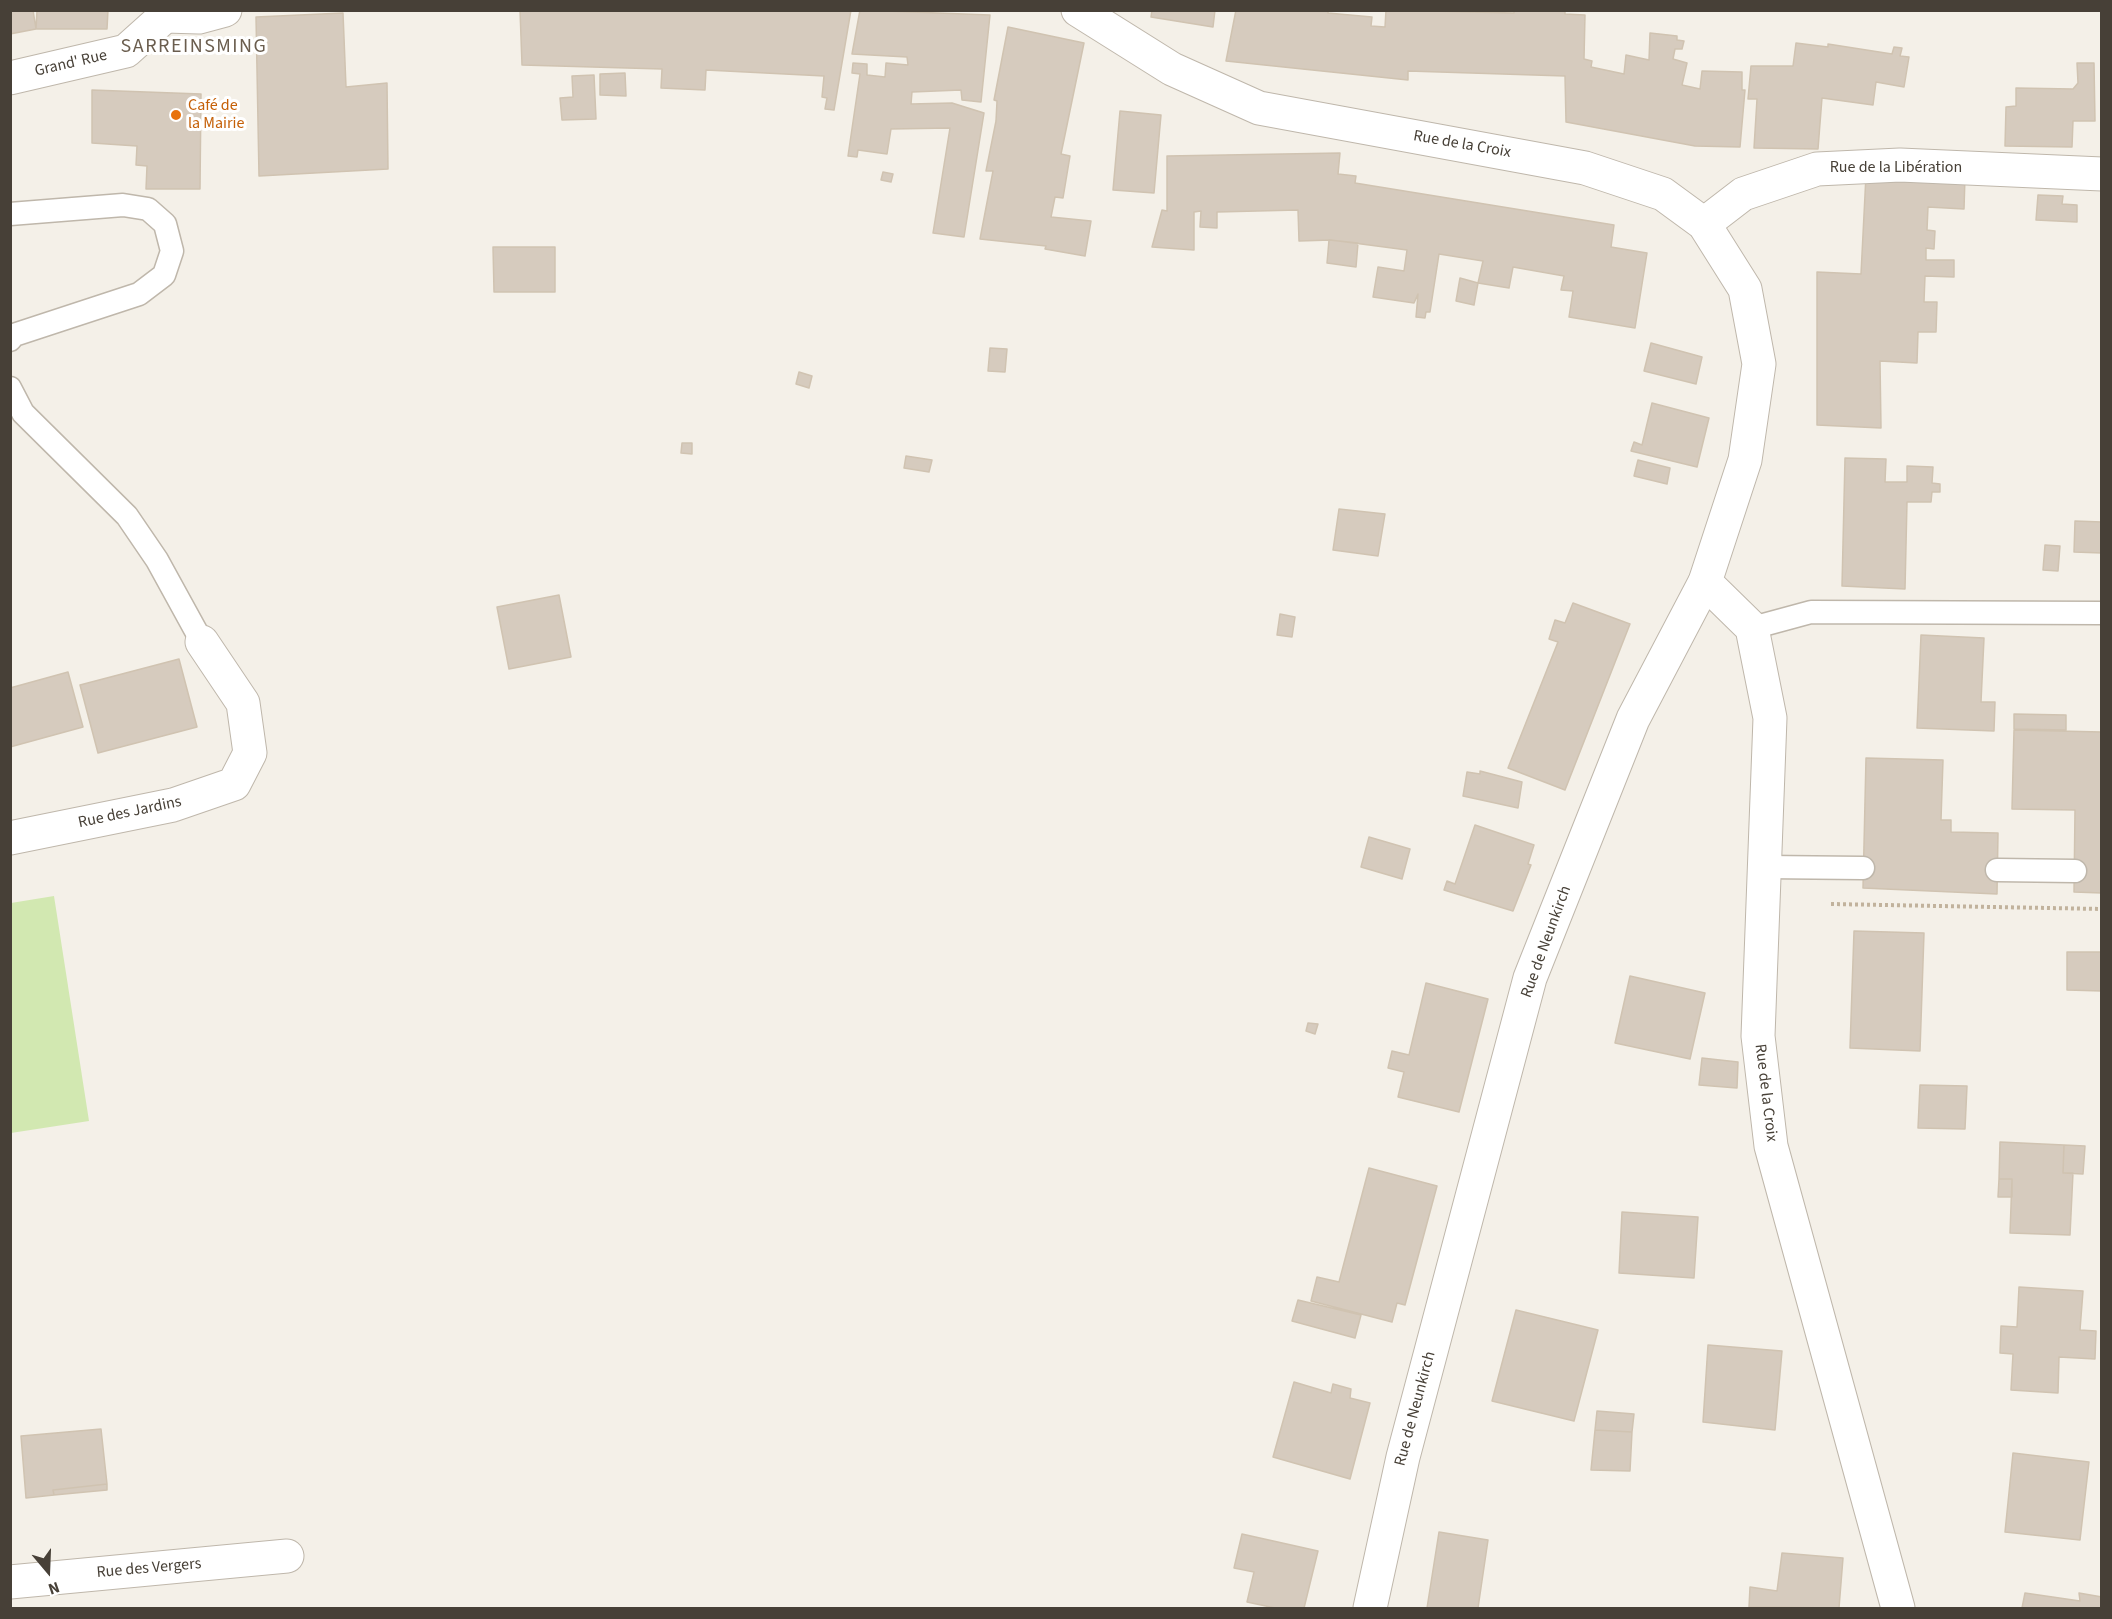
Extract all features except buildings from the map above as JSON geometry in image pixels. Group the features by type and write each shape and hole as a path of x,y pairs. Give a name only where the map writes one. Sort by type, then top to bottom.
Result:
{"street":[{"name":"Grand' Rue","path":"10,78 126,51 164,13 199,17 225,10"},
{"name":"Rue de la Croix","path":"1078,10 1172,69 1259,108 1585,168 1663,194 1704,224 1745,289 1759,364"},
{"name":"Rue de la Libération","path":"1704,224 1743,194 1817,169 1900,165 2102,174"},
{"name":"Rue de Neunkirch","path":"1370,1608 1403,1457 1530,978 1633,719 1705,582 1745,460 1759,364"},
{"path":"1705,582 1752,628"},
{"name":"Rue de la Croix","path":"1752,628 1770,718 1758,1036 1771,1146 1898,1608"},
{"name":"Rue des Jardins","path":"10,838 173,806 234,784 250,753 243,704 202,642"},
{"name":"Rue des Vergers","path":"10,1582 287,1556"}],"lane":[{"path":"10,214 123,206 148,209 165,224 171,251 164,274 139,294 14,335 10,340"},
{"path":"10,388 23,412 127,516 157,560 202,642"},
{"path":"1752,628 1811,612 2102,614"},
{"path":"1765,867 1863,868"},
{"path":"1997,870 2075,871"}],"path":[{"path":"1822,904 2102,909"}],"green space":[{"path":"54,896 89,1121 11,1133 11,903"}],"place":[{"name":"Café de la Mairie","path":"176,115"}],"district":[{"name":"SARREINSMING","path":"194,48"}]}
